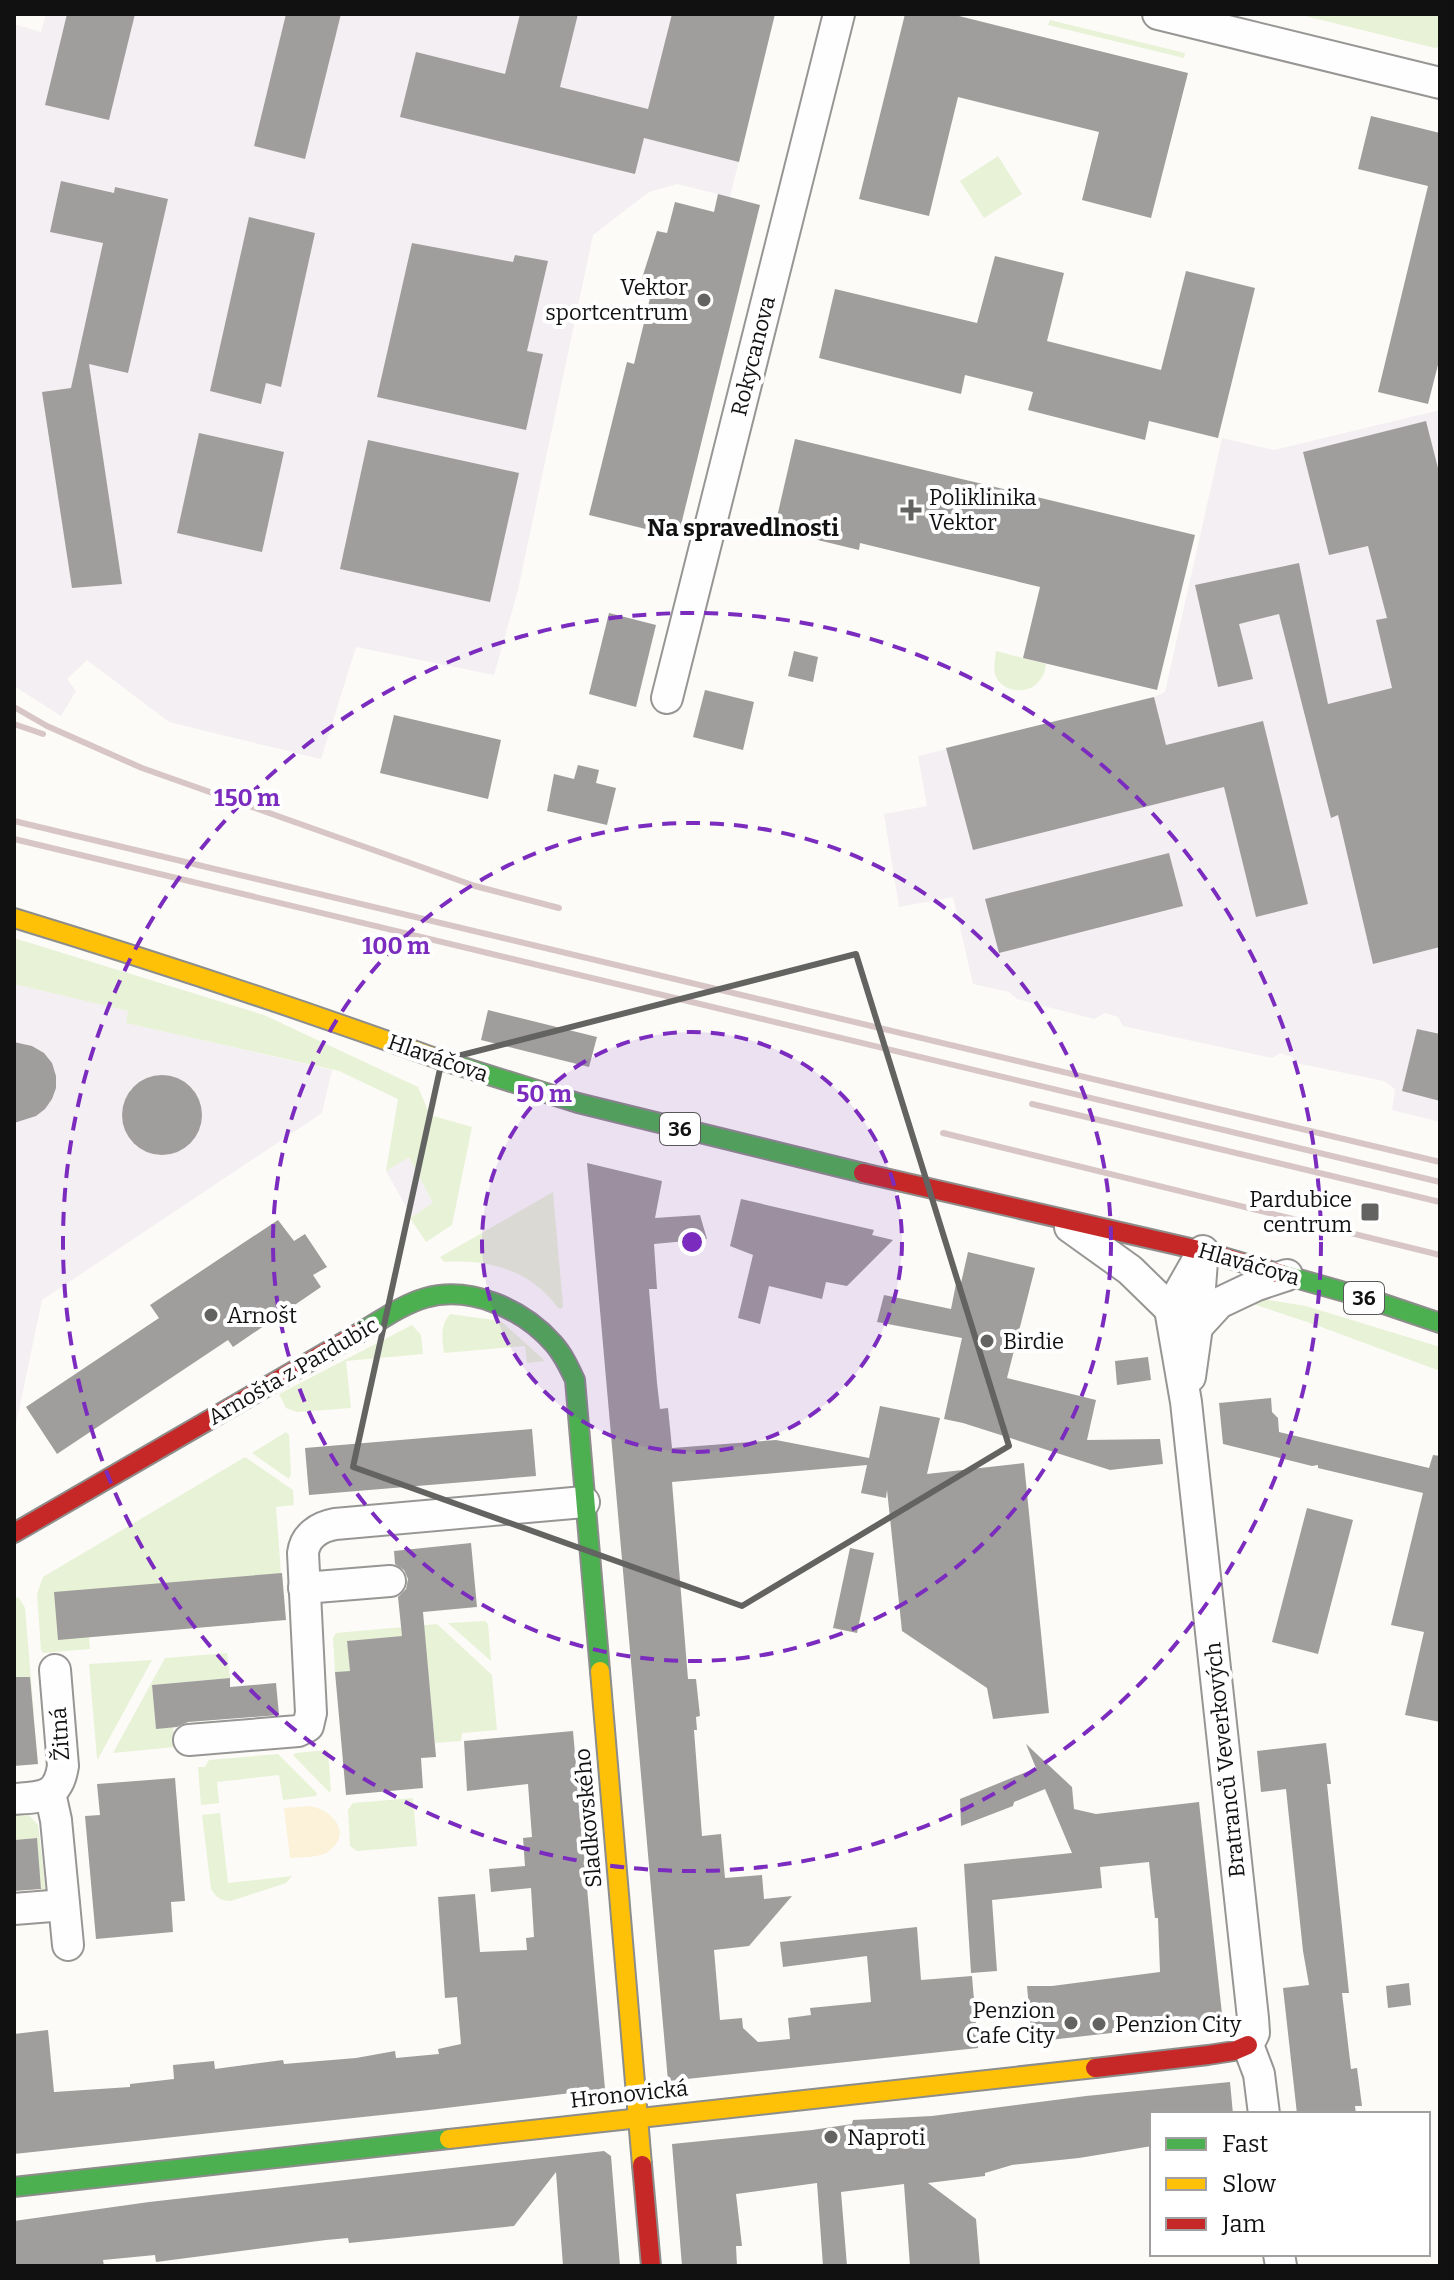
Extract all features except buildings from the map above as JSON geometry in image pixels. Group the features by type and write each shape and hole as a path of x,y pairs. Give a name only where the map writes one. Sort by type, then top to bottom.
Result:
{"street":[{"name":"Rokycanova","path":"667,698 839,14"},
{"path":"1158,14 1440,83"},
{"name":"Hlaváčova","path":"14,918 146,958 463,1068 578,1103 819,1163 1203,1251 1366,1298 1440,1323"},
{"name":"Hlaváčova","path":"1055,1217 1130,1270 1170,1309"},
{"path":"1170,1309 1203,1251"},
{"name":"Bratranců Veverkových","path":"1186,1402 1197,1327 1203,1251"},
{"path":"1197,1327 1219,1303 1288,1275"},
{"name":"Arnošta z Pardubic","path":"14,1533 407,1305 426,1297 462,1295 499,1304 534,1325 550,1339 570,1366"},
{"name":"Bratranců Veverkových","path":"1170,1309 1186,1402 1253,2018 1254,2033 1248,2045 1259,2074 1264,2112"},
{"name":"Sladkovského","path":"570,1366 575,1380 651,2266"},
{"path":"189,1740 298,1731 308,1726 311,1713 304,1544 324,1526 584,1502"},
{"path":"304,1588 390,1581"},
{"name":"Žitná","path":"14,1799 35,1798 50,1793 59,1784 63,1766 55,1670"},
{"name":"Žitná","path":"50,1793 56,1820 68,1945"},
{"path":"14,1909 64,1905"},
{"name":"Hronovická","path":"14,2187 1231,2052 1248,2045"}],"highlighted area":[{"path":"856,954 1009,1446 742,1606 353,1467 442,1060"}],"shaded area":[{"path":"46,14 775,14 730,197 677,184 649,192 593,235 518,590 494,675 356,647 321,759 169,722 87,660 67,679 76,691 61,716 14,686 14,24 41,32"},
{"path":"1440,410 1440,1122 1392,1110 1395,1089 1384,1081 1296,1063 1292,1057 1280,1053 1272,1058 1123,1026 1118,1017 1105,1013 1094,1019 973,984 953,897 899,907 884,814 927,806 918,756 1165,692 1222,438 1274,450"},
{"path":"14,984 129,1011 127,1023 332,1070 322,1113 42,1300 14,1434"},
{"path":"408,1156 433,1203 412,1217 386,1171"}],"green space":[{"path":"1297,14 1440,14 1440,47 1435,48"},
{"path":"1050,20 1185,53 1184,58 1048,25"},
{"path":"998,156 1022,194 984,218 960,181"},
{"path":"996,651 1046,664 1045,671 1035,686 1023,690 1010,689 996,677"},
{"path":"14,938 264,1015 418,1087 430,1115 472,1127 452,1225 426,1242 410,1218 433,1203 409,1157 386,1171 398,1099 339,1071 126,1023 128,1011 14,984"},
{"path":"553,1192 561,1309 522,1276 493,1265 444,1262 440,1257"},
{"path":"1268,1300 1306,1306 1440,1347 1440,1371 1247,1302"},
{"path":"450,1314 501,1321 545,1361 527,1363 525,1346 444,1353 443,1327"},
{"path":"412,1325 421,1335 423,1354 346,1361 351,1408 297,1412 286,1408 279,1394"},
{"path":"286,1432 289,1435 289,1479 252,1453"},
{"path":"245,1457 293,1490 294,1505 276,1507 281,1573 89,1637 90,1649 43,1653 37,1594 43,1577"},
{"path":"14,1597 19,1598 25,1608 34,1715 14,1718"},
{"path":"485,1621 488,1624 491,1661 448,1623"},
{"path":"437,1624 492,1675 497,1730 462,1733 461,1741 435,1743 424,1634 348,1641 350,1671 335,1672 333,1638 336,1633"},
{"path":"227,1653 230,1678 152,1685 156,1728 173,1727 175,1747 113,1753 165,1658"},
{"path":"152,1660 98,1759 97,1759 89,1664"},
{"path":"328,1750 331,1791 329,1792 293,1755"},
{"path":"278,1754 317,1793 316,1796 283,1800 279,1775 217,1782 219,1803 201,1805 198,1767 205,1767 209,1760"},
{"path":"413,1798 417,1846 357,1851 350,1846 348,1810 353,1803"},
{"path":"14,1810 28,1814 38,1825 46,1891 41,1892 36,1838 14,1840"},
{"path":"220,1813 228,1883 292,1876 286,1883 231,1901 215,1895 211,1889 202,1815"}],"sand":[{"path":"311,1806 333,1818 338,1824 339,1838 324,1854 290,1858 284,1808"}],"railway":[{"path":"14,707 47,726 142,768 475,886 559,908"},
{"path":"14,724 43,734"},
{"path":"14,821 1440,1162"},
{"path":"14,839 1440,1182"},
{"path":"1032,1104 1440,1202"},
{"path":"943,1133 1440,1255"}],"traffic: fast":[{"path":"441,1060 578,1103 863,1173"},
{"path":"1281,1274 1440,1323"},
{"path":"359,1333 416,1301 442,1295 460,1295 511,1310 541,1331 560,1352 575,1380 600,1671"},
{"path":"14,2187 449,2139"}],"traffic: slow":[{"path":"14,918 229,986 441,1060"},
{"path":"600,1671 642,2165"},
{"path":"449,2139 1095,2068"}],"traffic: jam":[{"path":"863,1173 1203,1251 1281,1274"},
{"path":"14,1533 359,1333"},
{"path":"1095,2068 1208,2055 1234,2051 1248,2045"},
{"path":"642,2165 651,2266"}],"place":[{"name":"Vektor sportcentrum","path":"704,300"},
{"name":"Poliklinika Vektor","path":"911,510"},
{"name":"Pardubice centrum","path":"1370,1212"},
{"name":"Arnošt","path":"211,1315"},
{"name":"Birdie","path":"987,1341"},
{"name":"Penzion Cafe City","path":"1071,2023"},
{"name":"Penzion City","path":"1099,2024"},
{"name":"Naproti","path":"831,2137"}],"district":[{"name":"Na spravedlnosti","path":"743,528"}]}
